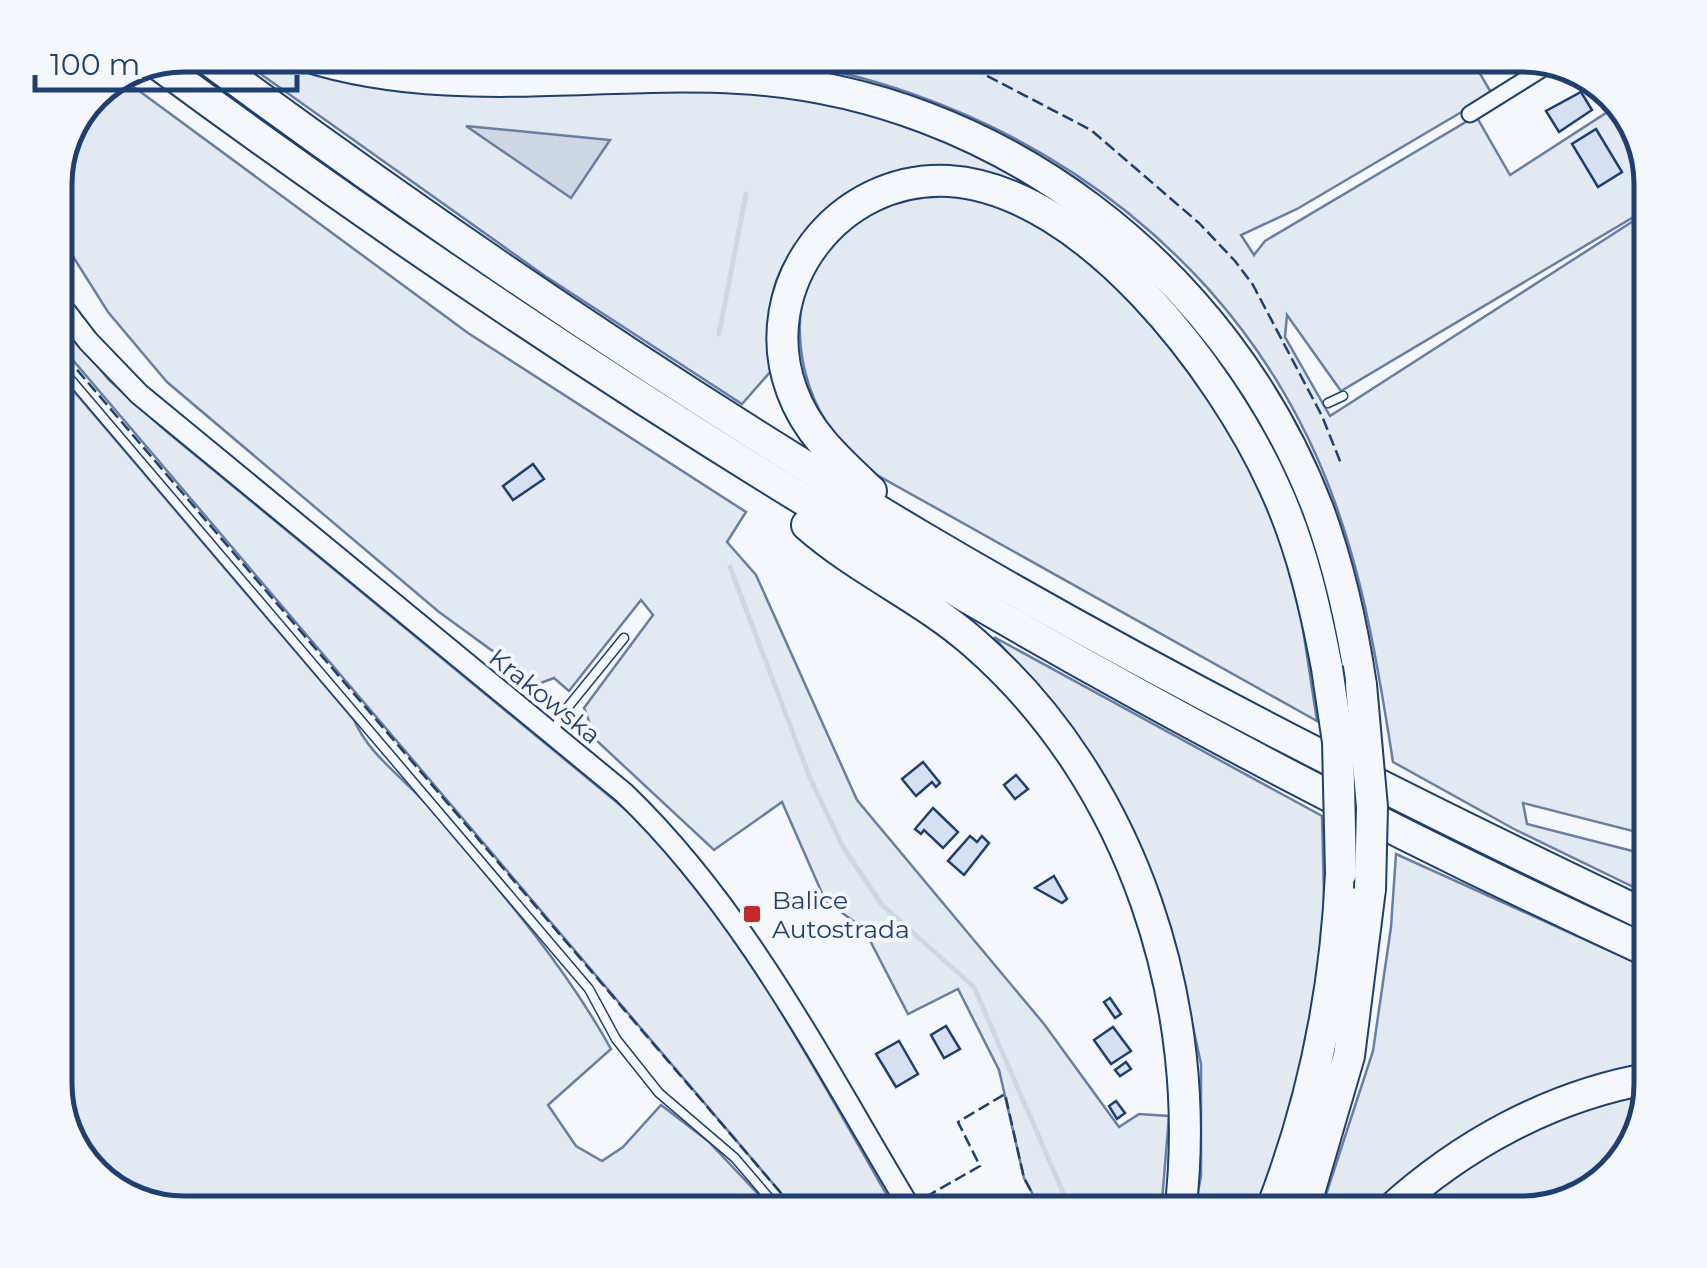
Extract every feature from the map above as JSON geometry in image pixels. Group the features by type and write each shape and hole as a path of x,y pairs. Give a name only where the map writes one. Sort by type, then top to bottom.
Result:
{"highway":[{"path":"225,72 570,316 922,536 1257,724 1634,909"},
{"path":"373,72 460,82 739,78 811,86 933,121 1054,182 1126,234 1175,282 1217,332 1266,404 1302,473 1334,557 1361,685 1371,788 1370,889 1349,1056 1308,1196"},
{"path":"170,73 446,270 734,460 994,616 1191,724 1634,944"},
{"path":"922,536 836,458 807,422 785,370 783,329 788,292 803,258 838,217 892,187 950,181 1011,198 1078,236 1131,280 1194,353 1244,428 1287,516 1311,592 1327,668 1338,742 1341,873 1334,964 1315,1076 1276,1196"},
{"path":"734,460 815,532 975,644 1031,702 1101,804 1157,935 1178,1017 1186,1132 1181,1196"},
{"path":"1406,1196 1432,1173 1510,1126 1590,1092 1634,1082"}],"street":[{"path":"1470,114 1536,73"},
{"name":"Krakowska","path":"73,320 107,363 154,407 624,793 667,834 704,879 780,992 902,1196"}],"lane":[{"path":"73,381 589,989 616,1039 642,1073 735,1158 767,1196"},
{"path":"1328,403 1344,396"},
{"path":"554,736 559,718 624,638"}],"shaded area":[{"path":"258,72 318,72 457,91 537,94 712,88 782,92 866,109 946,137 1022,175 1092,222 1155,277 1211,341 1258,411 1297,488 1313,530 1345,663 1341,663 1317,570 1284,479 1240,394 1213,354 1148,278 1106,242 1060,210 1011,185 961,170 911,170 862,185 817,221 780,273 770,307 771,371 742,404 545,276"},
{"path":"834,72 1479,72 1492,94 1297,209 1241,235 1254,255 1265,241 1476,116 1510,175 1608,112 1629,149 1634,217 1341,391 1287,315 1285,337 1330,416 1634,221 1634,831 1523,803 1527,824 1634,851 1634,887 1514,829 1393,762 1372,639 1353,558 1309,440 1264,361 1209,290 1145,227 1074,174 997,129 914,94"},
{"path":"133,86 468,333 746,512 727,542 756,575 857,800 1044,1024 1119,1127 1139,1114 1169,1116 1162,1196 1034,1196 1024,1178 999,1070 958,989 908,1014 864,929 825,900 782,802 714,850 596,740 584,708 653,615 641,600 569,691 554,678 538,684 439,612 167,382 108,312 73,257 73,177 76,156 96,116"},
{"path":"466,126 610,140 571,198"},
{"path":"938,191 985,198 1038,222 1139,303 1244,444 1296,583 1317,721 868,470 831,429 814,399 801,344 800,316 814,262 829,239 860,214 892,201"},
{"path":"73,337 109,380 166,431 659,837 757,973 887,1196 784,1196 73,360"},
{"path":"73,390 354,720 378,755 477,864 571,984 611,1049 548,1105 576,1146 602,1161 623,1147 661,1105 708,1141 760,1196 185,1196 149,1190 116,1172 100,1157 84,1133 73,1091"},
{"path":"994,637 1322,816 1325,936 1308,1066 1263,1196 1197,1196 1201,1176 1201,1064 1182,977 1054,707"},
{"path":"1396,854 1634,962 1634,1068 1574,1083 1498,1116 1427,1160 1384,1196 1326,1196 1373,1051 1391,927"},
{"path":"1633,1095 1629,1119 1611,1152 1572,1184 1537,1195 1426,1196 1464,1164 1555,1119"}],"building":[{"path":"1581,92 1592,110 1559,132 1546,111"},
{"path":"1596,129 1622,172 1598,187 1572,144"},
{"path":"533,464 544,479 513,500 503,486"},
{"path":"923,762 940,783 936,787 932,782 916,796 902,779"},
{"path":"1016,775 1028,789 1015,799 1004,785"},
{"path":"933,808 958,832 943,848 924,830 921,834 915,829"},
{"path":"970,836 977,842 982,836 989,843 964,875 948,861"},
{"path":"1054,876 1067,899 1062,903 1035,888"},
{"path":"1110,998 1121,1014 1115,1018 1104,1002"},
{"path":"946,1026 960,1049 944,1058 931,1035"},
{"path":"1113,1027 1131,1051 1111,1064 1094,1040"},
{"path":"899,1041 918,1074 896,1087 876,1054"},
{"path":"1126,1062 1131,1069 1120,1076 1115,1070"},
{"path":"1116,1101 1125,1113 1117,1119 1109,1106"}],"waterway":[{"path":"719,334 746,194"},
{"path":"730,567 810,778 843,847 882,905 974,987 1065,1196"}],"fence":[{"path":"980,72 1091,130 1199,223 1235,261 1253,285 1322,416 1342,466"},
{"path":"73,365 783,1196"},
{"path":"930,1196 980,1166 958,1122 1005,1094 1024,1178 1034,1196"}],"place":[{"name":"Balice Autostrada","path":"752,914"}]}
